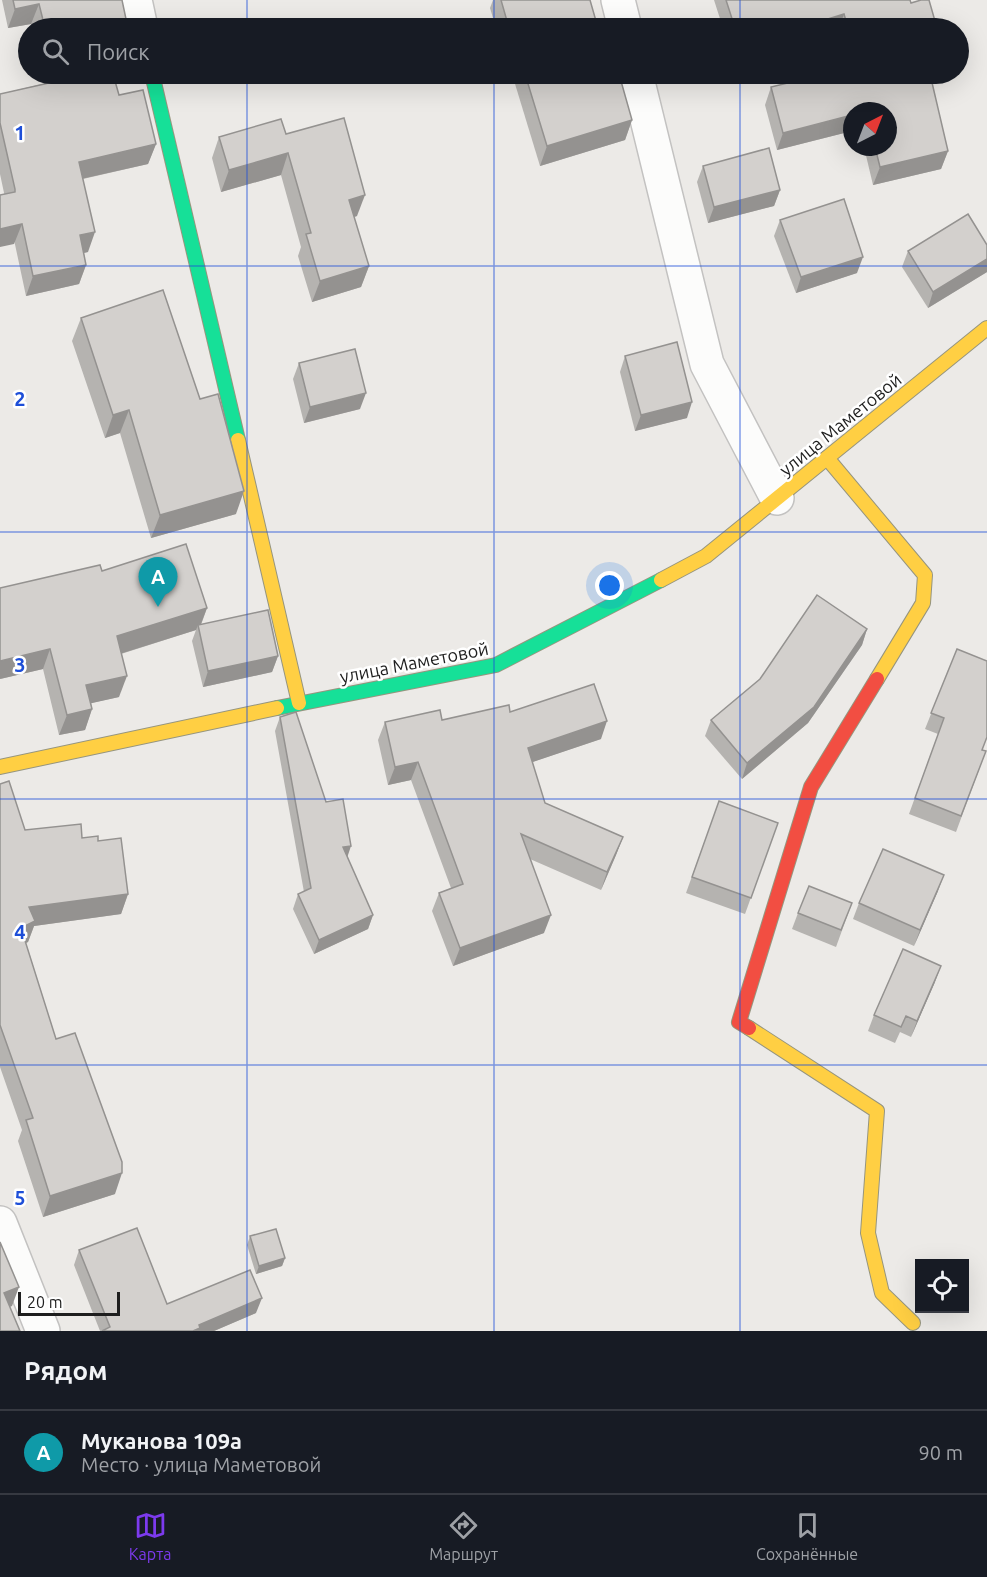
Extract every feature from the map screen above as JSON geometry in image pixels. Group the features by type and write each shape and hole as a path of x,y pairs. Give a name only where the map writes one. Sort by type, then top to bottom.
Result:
{"street":[{"path":"135,0 139,18"},
{"path":"618,0 622,18"},
{"path":"154,84 300,703"},
{"path":"638,84 707,364 777,498"},
{"name":"улица Маметовой","path":"0,767 300,703 496,665 706,556 987,327"},
{"path":"826,458 925,575 923,603 811,787 739,1022 877,1111 868,1233 882,1293 913,1323"},
{"path":"0,1223 43,1331"}],"building":[{"path":"13,0 122,0 126,18 42,18 39,4 15,9"},
{"path":"501,0 590,0 595,18 506,18"},
{"path":"726,0 910,0 911,3 929,0 934,18 845,18 844,14 831,18 732,18"},
{"path":"45,84 116,84 119,95 143,90 156,144 79,162 95,232 80,235 86,265 33,276 22,224 0,229 0,195 15,192 15,189 0,123 0,94"},
{"path":"528,84 622,84 632,120 547,146"},
{"path":"783,84 932,84 948,151 880,167 877,156 897,156 897,102 843,102 843,117 783,133 771,87"},
{"path":"344,118 365,195 349,200 369,266 320,281 306,234 311,233 288,153 229,170 219,137 281,119 286,134"},
{"path":"769,148 780,190 714,207 703,166"},
{"path":"844,199 863,257 801,277 780,220"},
{"path":"968,214 987,245 987,259 933,292 908,251"},
{"path":"163,290 200,399 218,394 244,491 160,515 129,410 113,415 81,318"},
{"path":"677,342 692,402 641,415 625,356"},
{"path":"355,349 366,393 310,407 299,363"},
{"path":"186,544 207,608 117,636 127,676 86,685 92,709 67,715 50,649 0,661 0,588 100,565 102,571"},
{"path":"817,595 867,629 814,707 747,763 711,720 760,679"},
{"path":"268,610 278,656 208,671 198,625"},
{"path":"957,649 987,661 987,737 982,750 986,751 961,816 915,798 944,718 931,713"},
{"path":"594,684 607,721 528,748 545,803 623,837 607,872 521,834 551,915 460,948 439,893 463,884 418,762 395,767 385,722 440,710 442,720 509,705 510,712"},
{"path":"296,712 326,802 343,799 351,846 343,847 373,915 319,940 298,894 311,888 280,717"},
{"path":"9,781 25,830 81,824 82,838 98,836 98,841 121,838 128,894 29,907 35,921 21,928 56,1039 75,1033 122,1162 122,1173 50,1196 26,1120 33,1118 0,1025 0,784"},
{"path":"719,801 778,823 751,898 692,877"},
{"path":"883,849 944,875 920,930 859,903"},
{"path":"809,886 852,903 841,930 798,913"},
{"path":"903,949 941,966 917,1021 906,1016 901,1027 874,1015"},
{"path":"137,1228 167,1304 250,1270 262,1298 199,1325 200,1328 193,1331 102,1331 110,1327 79,1250"},
{"path":"276,1229 285,1258 259,1266 250,1236"},
{"path":"0,1242 19,1287 4,1293 20,1331 0,1331"}],"traffic: fast":[{"path":"154,84 238,440"},
{"path":"277,708 496,665 661,580"}],"traffic: slow":[{"path":"661,580 706,556 987,328"},
{"path":"238,440 299,703"},
{"path":"827,458 925,575 923,603 877,679"},
{"path":"0,767 277,708"},
{"path":"749,1028 877,1111 868,1233 882,1293 913,1323"}],"traffic: jam":[{"path":"749,1028 739,1022 811,787 877,679"}],"place":[{"name":"Муканова 109а","path":"158,607"}]}
